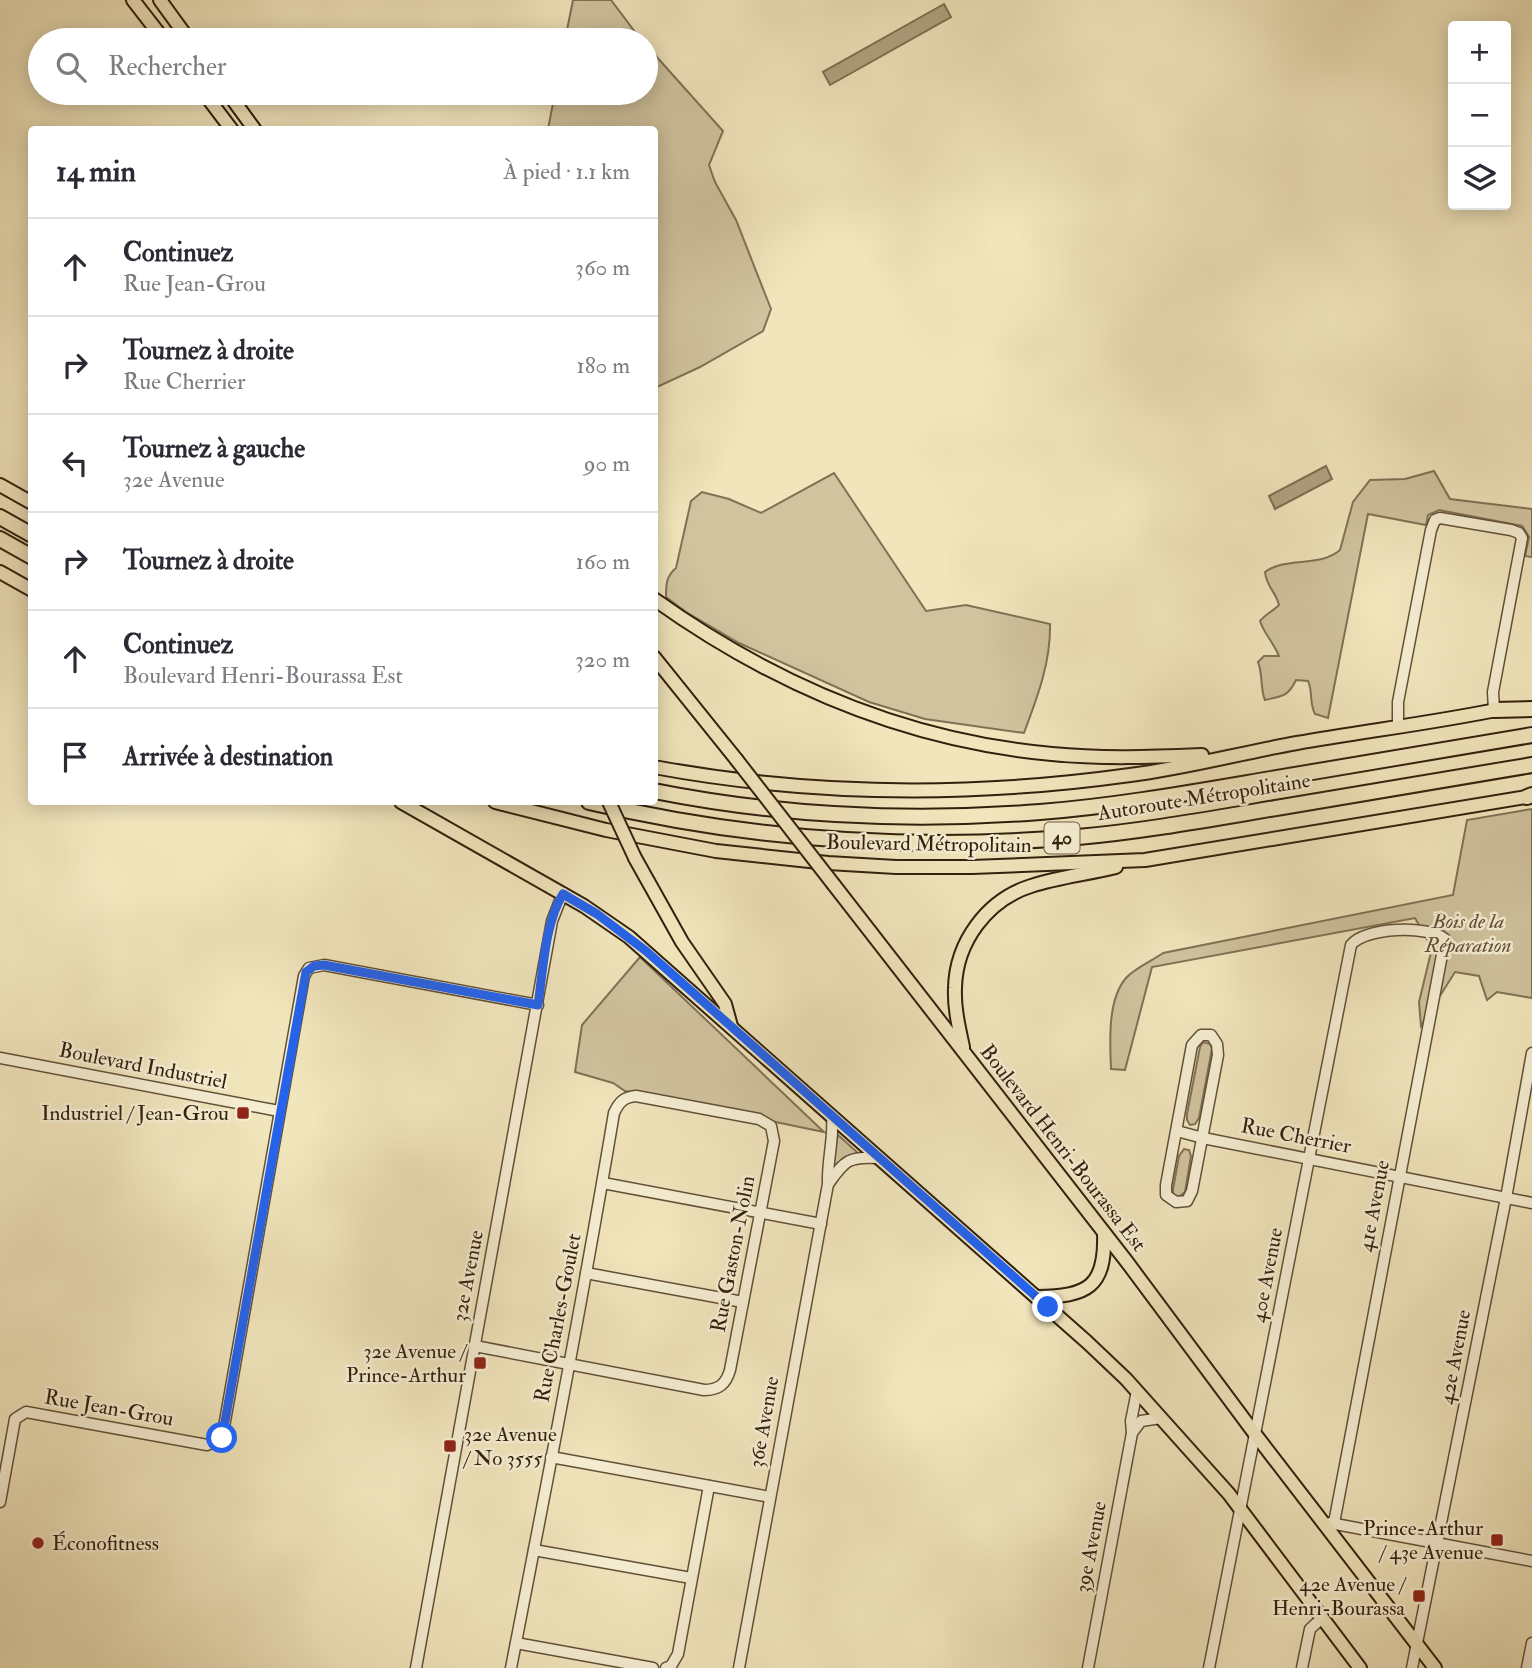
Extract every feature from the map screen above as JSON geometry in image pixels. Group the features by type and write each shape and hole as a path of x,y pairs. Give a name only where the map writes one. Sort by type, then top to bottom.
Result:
{"highway":[{"path":"0,517 28,533"},
{"path":"0,539 28,555"},
{"path":"1494,710 1532,709"},
{"name":"Autoroute Métropolitaine","path":"658,792 734,803 835,813 942,816 1037,812 1154,799 1532,735"},
{"name":"Autoroute Métropolitaine","path":"605,805 703,824 810,837 913,842 1007,841 1147,829 1532,765"}],"main road":[{"path":"133,0 155,28"},
{"path":"160,0 180,28"},
{"path":"213,105 229,126"},
{"path":"237,105 252,126"},
{"path":"0,485 28,501"},
{"path":"0,572 28,588"},
{"path":"658,602 718,642 804,689 870,715 939,735 985,745 1070,756 1233,754"},
{"name":"Boulevard Henri-Bourassa Est","path":"658,662 1104,1233 1255,1434 1328,1522 1435,1668"},
{"path":"658,767 709,776 803,786 880,790 1039,786 1130,775 1233,754 1532,702"},
{"name":"Boulevard Métropolitain","path":"507,805 633,836 716,850 785,859 896,867 943,867 1145,860 1530,796"},
{"path":"406,805 597,914 646,951 1105,1358 1241,1509 1360,1668"},
{"path":"611,805 635,858 674,929 725,1004 732,1027"},
{"path":"963,1051 955,1004 955,981 963,948 981,919 1002,900 1027,887 1145,860"},
{"path":"1037,1297 1073,1295 1093,1282 1103,1262 1104,1233"}],"street":[{"path":"1398,726 1397,712 1401,689 1431,530 1437,519 1447,518 1511,530 1519,533 1521,537 1493,692 1494,710"},
{"name":"32e Avenue","path":"416,1668 552,921 563,894"},
{"name":"40e Avenue","path":"1209,1668 1351,945 1353,941 1366,936 1404,929"},
{"name":"41e Avenue","path":"1328,1522 1400,1176 1445,939 1441,935 1404,929"},
{"name":"Rue Jean-Grou","path":"0,1502 15,1419 26,1412 206,1445 222,1438 279,1111 304,976 309,968 324,965 538,1005"},
{"path":"1201,1035 1211,1035 1217,1044 1218,1055 1203,1138 1192,1191 1187,1201 1176,1202 1166,1195 1166,1185 1192,1045 1201,1035"},
{"name":"42e Avenue","path":"1412,1668 1506,1198 1532,1053"},
{"name":"Boulevard Industriel","path":"0,1058 279,1111"},
{"name":"Rue Charles-Goulet","path":"511,1668 603,1183 614,1112 622,1100 636,1096 759,1119 771,1126"},
{"name":"36e Avenue","path":"739,1668 828,1184 832,1116"},
{"name":"Rue Gaston-Nolin","path":"569,1363 704,1390 722,1386 730,1370 774,1141 771,1126"},
{"name":"Rue Cherrier","path":"1177,1131 1532,1203"},
{"path":"828,1184 848,1160 860,1157 878,1158"},
{"path":"603,1183 821,1224"},
{"path":"586,1273 743,1302"},
{"path":"474,1346 569,1363"},
{"name":"39e Avenue","path":"1087,1668 1132,1433 1131,1421 1137,1391"},
{"path":"1132,1433 1141,1421 1161,1418"},
{"path":"551,1457 770,1497"},
{"path":"668,1667 678,1654 709,1486"},
{"path":"1328,1522 1532,1561"},
{"path":"534,1550 691,1578"},
{"path":"1302,1668 1310,1629 1321,1619"},
{"path":"516,1643 653,1668"},
{"path":"1527,1668 1532,1643"}],"green space":[{"path":"573,0 611,0 632,28 567,28"},
{"path":"658,58 723,131 709,165 715,182 736,220 771,309 763,331 700,367 658,387 658,126 549,126 553,105 658,105"},
{"path":"1434,471 1450,499 1532,509 1532,557 1525,556 1529,537 1522,526 1439,510 1428,515 1426,525 1368,514 1328,718 1315,714 1308,681 1296,680 1284,695 1265,700 1258,662 1264,656 1279,656 1260,621 1279,605 1265,572 1283,564 1323,559 1340,550 1353,502 1370,480 1405,479"},
{"path":"834,473 926,611 966,605 1050,624 1046,666 1024,733 925,719 869,702 739,643 666,597 667,581 676,568 691,501 702,492 729,499 761,513"},
{"name":"Bois de la Réparation","path":"1532,809 1532,998 1497,992 1487,1000 1479,976 1455,972 1421,1026 1419,1002 1432,948 1415,918 1152,967 1125,1070 1111,1069 1111,1022 1120,987 1126,978 1163,953 1453,895 1467,820"},
{"path":"640,957 824,1132 625,1091 613,1083 575,1072 582,1025"},
{"path":"1203,1042 1210,1044 1212,1049 1199,1118 1195,1124 1190,1125 1187,1114"},
{"path":"838,1135 858,1153 845,1157 834,1166 832,1163"},
{"path":"1184,1149 1189,1150 1191,1156 1185,1192 1177,1198 1173,1189 1179,1156"}],"shaded area":[{"path":"944,4 951,17 830,85 823,72"},
{"path":"1326,466 1332,479 1275,509 1269,496"}],"place":[{"name":"Industriel / Jean-Grou","path":"243,1113"},
{"name":"32e Avenue / Prince-Arthur","path":"480,1363"},
{"name":"32e Avenue / No 3555","path":"450,1446"},
{"name":"Prince-Arthur / 43e Avenue","path":"1497,1540"},
{"name":"Éconofitness","path":"38,1543"},
{"name":"42e Avenue / Henri-Bourassa","path":"1419,1596"}],"route":[{"path":"222,1438 306,972 314,966 324,965 538,1005 552,921 563,894 597,914 646,951 1048,1307"}]}
